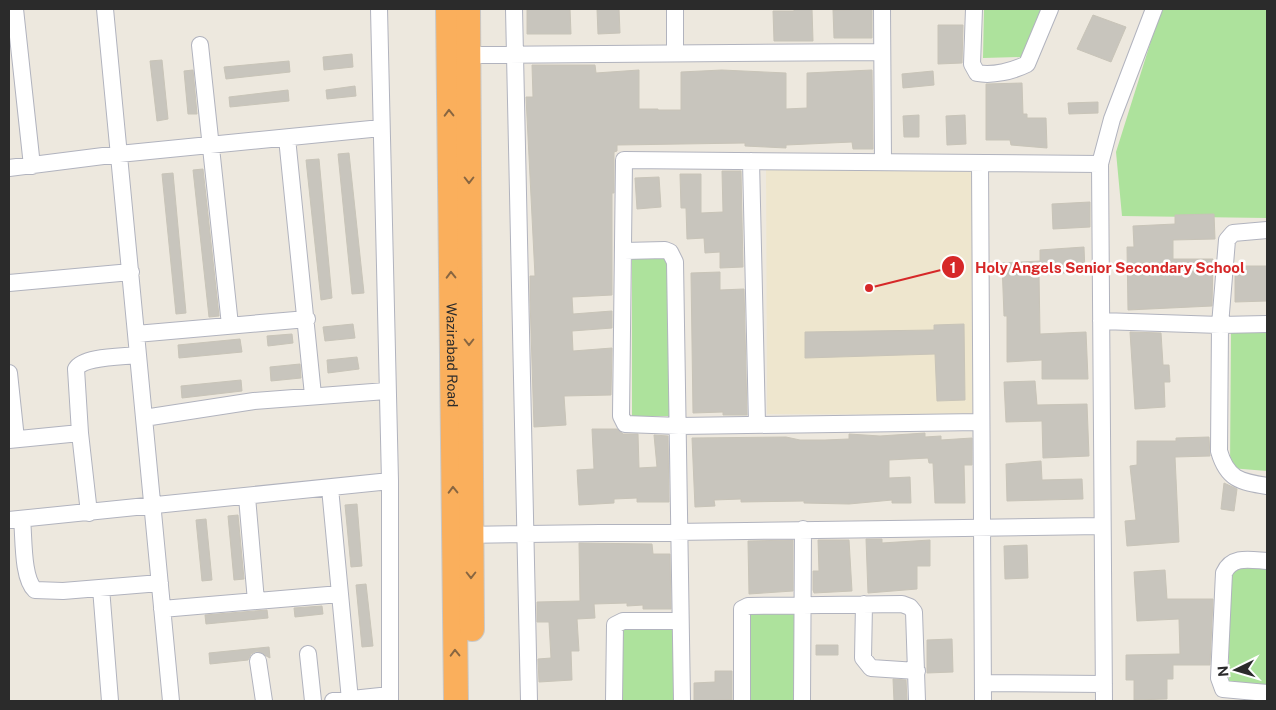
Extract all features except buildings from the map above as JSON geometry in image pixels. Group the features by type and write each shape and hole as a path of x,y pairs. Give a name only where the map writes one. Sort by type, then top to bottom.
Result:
{"highway":[{"name":"Wazirabad Road","path":"448,9 462,534 472,701"},
{"name":"Wazirabad Road","path":"456,701 462,534 469,55 468,9"}],"street":[{"path":"15,9 32,166"},
{"path":"105,9 171,701"},
{"path":"333,701 390,698 390,481 386,391 379,9"},
{"path":"514,9 529,701"},
{"path":"675,9 675,53"},
{"path":"882,9 883,162"},
{"path":"974,9 972,64 977,73 984,74 1016,69 1027,64 1050,9"},
{"path":"1104,701 1100,164 1112,119 1154,9"},
{"path":"200,45 230,326"},
{"path":"469,55 882,52"},
{"path":"9,168 119,154 381,128"},
{"path":"287,138 314,395"},
{"path":"981,422 630,426 622,420 624,160 1100,164"},
{"path":"750,161 757,424"},
{"path":"980,163 983,701"},
{"path":"1267,230 1238,231 1228,236 1220,325 1219,451 1222,464 1234,477 1246,482 1267,486"},
{"path":"624,251 666,250 670,252 675,262 682,701"},
{"path":"9,283 131,272"},
{"path":"136,334 307,319"},
{"path":"1101,321 1220,325 1267,324"},
{"path":"89,512 75,375 79,365 88,361 138,355"},
{"path":"9,373 13,439 80,433"},
{"path":"144,418 254,401 386,391"},
{"path":"160,583 101,588 35,590 31,586 15,520 390,481"},
{"path":"330,488 350,700"},
{"path":"247,497 256,601"},
{"path":"462,534 1102,526"},
{"path":"802,701 803,529"},
{"path":"1267,561 1237,560 1227,566 1224,573 1219,678 1223,689 1267,693"},
{"path":"101,588 110,701"},
{"path":"162,609 340,594"},
{"path":"864,604 863,658 866,664 871,668 917,671"},
{"path":"742,701 742,610 748,606 864,604 902,604 910,607 914,612 917,701"},
{"path":"614,701 615,625 624,621 680,621"},
{"path":"308,654 313,701"},
{"path":"258,661 264,701"},
{"path":"983,683 1104,684"}],"shaded area":[{"path":"766,165 974,165 976,415 767,414"}],"green space":[{"path":"984,9 1043,9 1022,57 983,58"},
{"path":"1161,9 1267,9 1267,218 1122,216 1116,152"},
{"path":"632,253 670,253 671,416 632,416"},
{"path":"1267,329 1267,471 1230,468 1231,330"},
{"path":"1229,564 1267,568 1267,687 1229,684"},
{"path":"747,606 797,606 797,701 747,701"},
{"path":"674,622 674,701 622,701 621,623"}],"place":[{"name":"Holy Angels Senior Secondary School","path":"869,288"}]}
